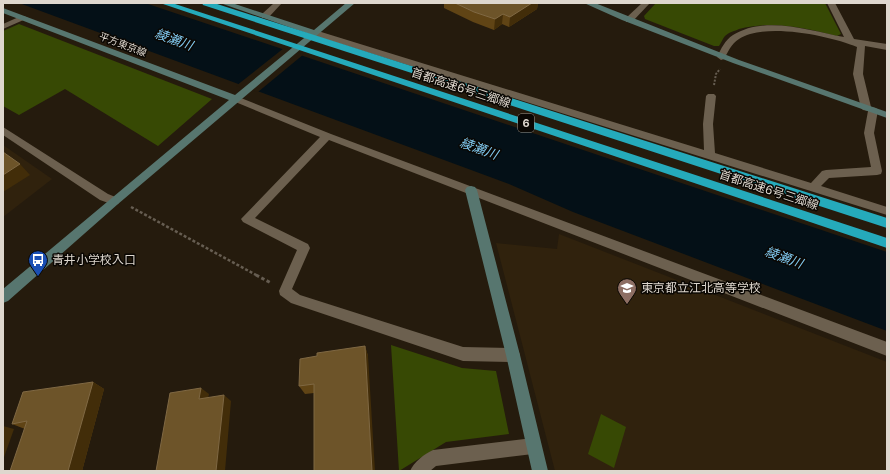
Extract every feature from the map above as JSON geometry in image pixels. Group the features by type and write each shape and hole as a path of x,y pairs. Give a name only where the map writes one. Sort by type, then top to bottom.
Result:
{"highway":[{"name":"首都高速6号三郷線","path":"164,3 887,243"},
{"name":"首都高速6号三郷線","path":"206,3 887,223"}],"street":[{"path":"224,3 265,16 313,35 710,155 887,211"},
{"path":"265,16 278,3"},
{"path":"3,297 114,201 351,3"},
{"path":"588,3 724,57 887,115"},
{"path":"629,20 646,3"},
{"path":"812,188 826,174 877,171 869,133 870,109 858,74 861,46 851,42 831,3"},
{"name":"平方東京線","path":"3,10 240,95"},
{"path":"3,27 24,18"},
{"path":"724,57 729,43 737,36 762,29 781,29 805,32 851,42 887,47"},
{"path":"240,95 328,136 887,349"},
{"path":"710,96 708,124 710,155"},
{"path":"3,130 104,197 114,201"},
{"path":"328,136 247,219 304,248 285,291 296,299 463,354 513,355"},
{"path":"471,190 513,355 540,471"},
{"path":"418,471 433,458 533,446"}],"path":[{"path":"710,96 713,94 716,74 724,57"},
{"path":"114,201 126,204 285,291"}],"shaded area":[{"path":"3,145 52,179 3,217"},
{"name":"東京都立江北高等学校","path":"559,234 887,362 887,471 555,471 496,243 557,249"}],"green space":[{"path":"656,3 825,3 841,34 837,36 788,26 751,26 728,34 719,46 714,46 645,19 644,16"},
{"path":"19,24 212,99 158,146 65,89 19,115 3,106 3,31"},
{"path":"391,345 462,368 496,371 509,434 446,442 399,471"},
{"path":"601,414 626,427 614,468 588,454"}],"water":[{"name":"綾瀬川","path":"19,3 145,3 887,252 887,331 573,212 509,184"}],"pier":[{"path":"284,48 304,54 258,92 236,86"}],"building":[{"path":"455,3 532,3 510,17 503,14 495,19 474,12"},
{"path":"3,152 20,164 3,175"},
{"path":"365,346 372,471 314,471 314,384 299,386 300,359 317,356 317,353"},
{"path":"93,382 68,471 10,471 27,421 12,424 23,392"},
{"path":"201,388 199,399 224,395 216,471 156,471 170,393"}],"place":[{"name":"青井小学校入口","path":"38,277"},
{"name":"東京都立江北高等学校","path":"627,305"}]}
